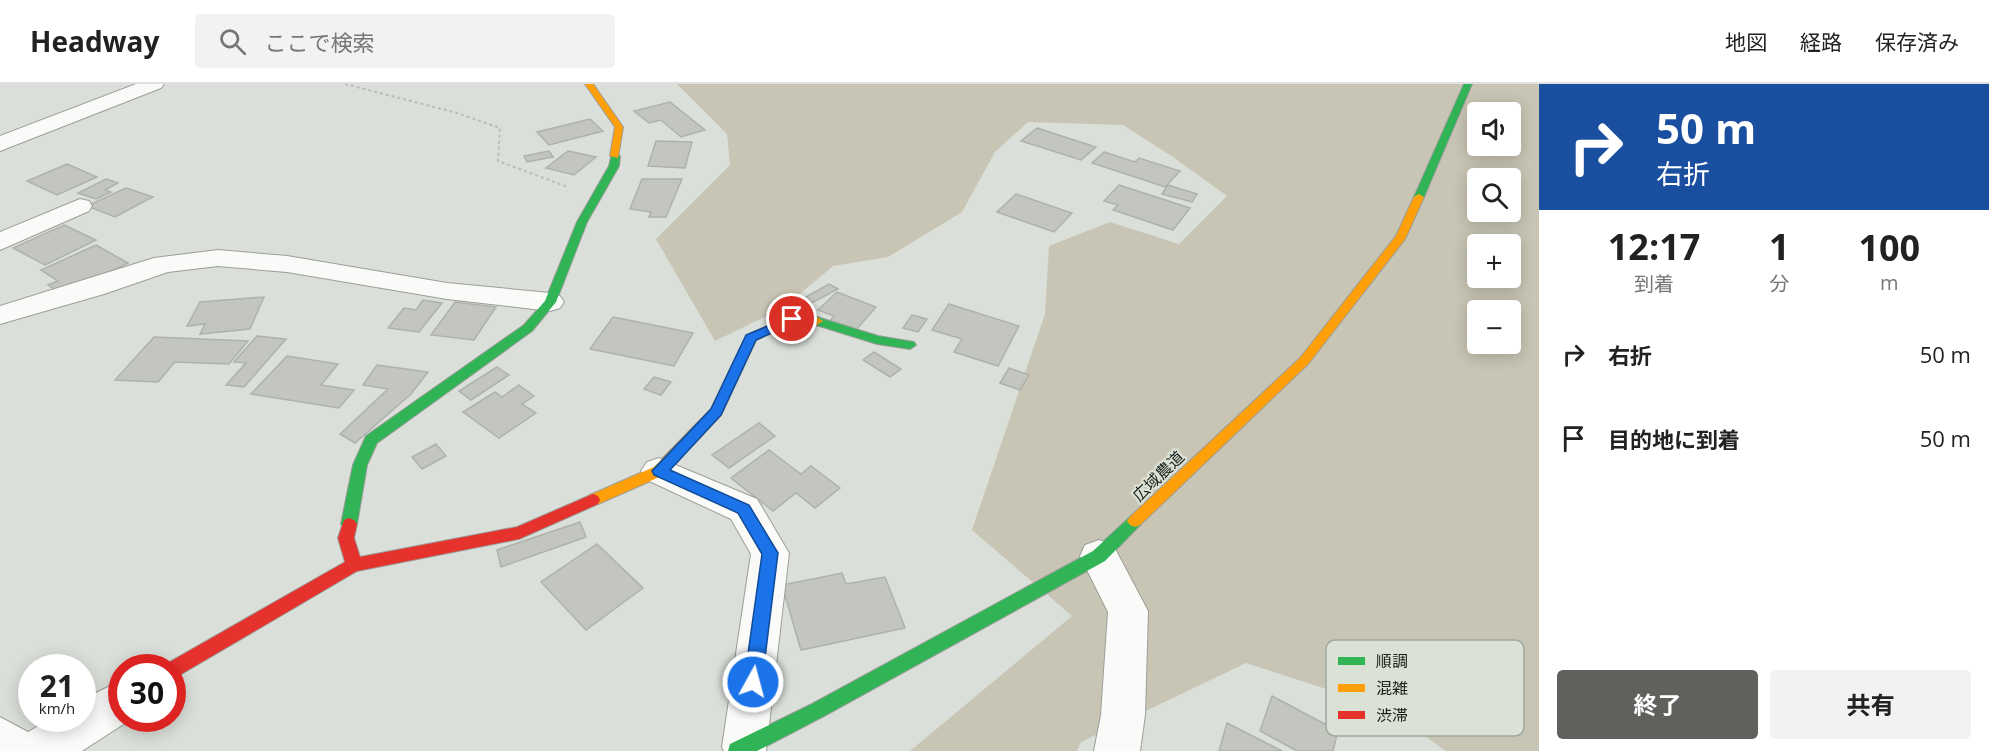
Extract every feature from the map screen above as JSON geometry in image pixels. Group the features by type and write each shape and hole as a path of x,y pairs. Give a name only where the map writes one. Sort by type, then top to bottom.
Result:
{"street":[{"path":"0,144 154,84"},
{"path":"354,565 346,538 360,465 371,440 528,328 550,302 582,222 614,166 619,127 589,84"},
{"name":"広域農道","path":"741,749 818,710 1099,556 1304,360 1346,308 1401,237 1468,84"},
{"path":"0,243 80,206"},
{"path":"0,315 94,288 164,264 218,258 287,264 447,291 550,302"},
{"path":"186,662 354,565 519,532 659,471 716,412 751,338 792,319 910,345"},
{"path":"659,471 744,509 770,553 741,749"},
{"path":"1099,556 1128,611 1123,715 1117,751"},
{"path":"40,751 108,710"},
{"path":"0,739 16,751"}],"path":[{"path":"345,84 456,113 500,128 498,161 559,182 593,204"}],"shaded area":[{"path":"677,84 1539,84 1539,751 1446,751 1425,736 1524,736 1524,640 1326,640 1326,689 1246,663 1081,742 1077,751 910,751 1072,616 972,530 1045,314 1049,246 1110,222 1179,244 1227,196 1123,125 1028,122 995,152 962,212 888,257 833,266 783,308 715,341 656,239 730,165 727,134"}],"building":[{"path":"670,102 705,130 681,137 661,120 649,123 634,111"},
{"path":"590,119 603,131 549,145 537,132"},
{"path":"1037,128 1096,147 1081,160 1021,141"},
{"path":"656,141 692,142 685,168 648,166"},
{"path":"549,151 553,157 527,162 524,156"},
{"path":"568,151 596,157 574,175 546,168"},
{"path":"1104,152 1135,162 1139,158 1180,171 1165,187 1092,163"},
{"path":"67,164 97,177 57,195 27,181"},
{"path":"106,179 118,183 105,190 111,192 96,199 78,193"},
{"path":"642,179 682,179 666,217 649,217 651,212 630,209"},
{"path":"1119,185 1190,208 1173,230 1113,210 1118,205 1104,201"},
{"path":"1168,185 1197,194 1192,202 1162,194"},
{"path":"126,188 153,197 115,217 87,206"},
{"path":"1016,194 1072,213 1054,232 997,212"},
{"path":"64,225 96,240 45,265 13,248"},
{"path":"96,245 128,263 63,295 48,285 58,281 41,270"},
{"path":"829,284 838,289 812,303 804,298"},
{"path":"837,292 876,307 856,330 830,321 834,316 818,310"},
{"path":"264,297 250,329 200,334 205,324 187,326 200,302"},
{"path":"423,300 442,303 419,332 388,328 404,308 416,310"},
{"path":"455,302 496,307 474,340 431,335"},
{"path":"949,304 1019,326 998,366 954,352 962,339 932,330"},
{"path":"912,315 927,319 918,332 903,328"},
{"path":"613,317 693,333 674,366 590,349"},
{"path":"257,336 286,339 244,387 226,385 246,363 234,362"},
{"path":"154,337 248,341 229,364 175,362 158,382 115,380"},
{"path":"874,352 901,369 890,377 863,360"},
{"path":"287,356 338,364 321,385 354,390 339,408 251,394"},
{"path":"377,365 428,372 411,394 355,443 340,434 388,389 363,385"},
{"path":"497,367 509,375 471,400 459,391"},
{"path":"1009,368 1029,375 1020,390 1000,383"},
{"path":"654,377 671,382 661,395 644,389"},
{"path":"519,385 534,396 522,404 536,413 499,438 463,412 495,392 502,397"},
{"path":"759,423 775,436 729,468 712,455"},
{"path":"436,444 446,456 422,469 412,457"},
{"path":"769,450 801,474 811,466 840,488 815,508 796,493 773,511 731,478"},
{"path":"580,522 586,537 501,567 497,550"},
{"path":"597,544 643,588 586,630 541,582"},
{"path":"842,573 846,584 885,577 905,628 801,650 782,585"},
{"path":"1272,696 1326,725 1326,736 1337,736 1333,751 1297,751 1260,731"},
{"path":"1227,723 1282,751 1219,751"}],"traffic: fast":[{"path":"1419,197 1468,84"},
{"path":"349,524 360,465 371,440 528,328 550,302 582,222 614,166 615,156"},
{"path":"817,321 877,340 910,345"},
{"path":"737,751 818,710 1099,556 1135,521"}],"traffic: slow":[{"path":"589,84 619,127 615,156"},
{"path":"1135,521 1304,361 1401,237 1419,197"},
{"path":"593,500 659,471 716,412 751,338 792,319 817,321"}],"traffic: jam":[{"path":"354,565 519,533 593,500"},
{"path":"186,662 354,565 346,538 349,524"}],"route":[{"path":"753,682 770,553 744,509 659,471 716,412 751,338 792,319"}]}
